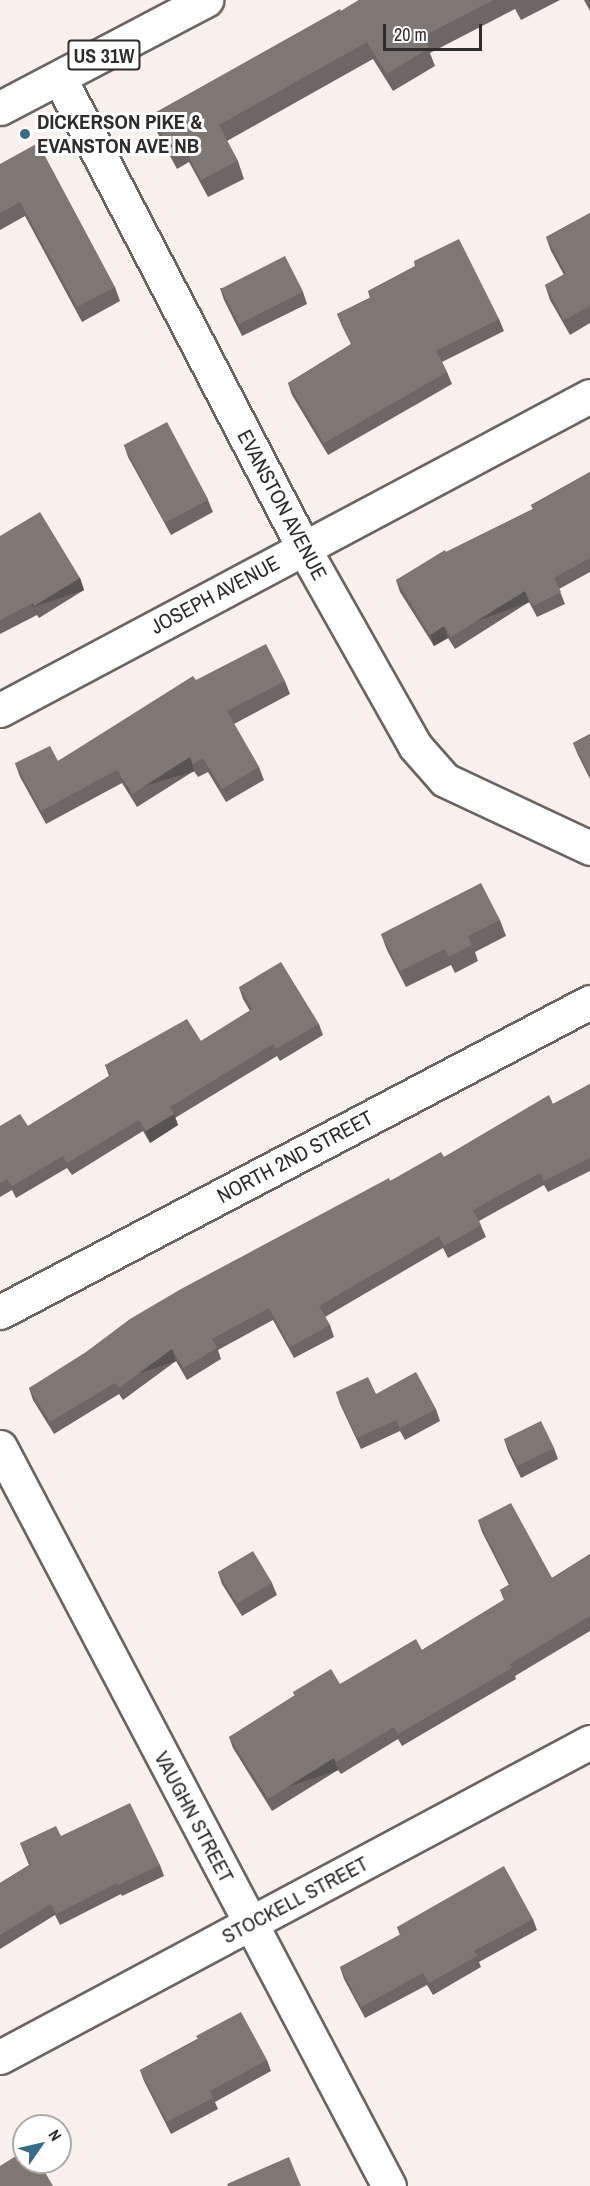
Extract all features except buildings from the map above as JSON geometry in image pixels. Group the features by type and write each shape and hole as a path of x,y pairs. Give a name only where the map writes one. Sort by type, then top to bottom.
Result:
{"street":[{"name":"US 31W","path":"0,108 60,79 206,0"},
{"name":"EVANSTON AVENUE","path":"60,79 303,547 415,746 446,780 590,848"},
{"name":"JOSEPH AVENUE","path":"0,710 590,396"},
{"name":"NORTH 2ND STREET","path":"0,1312 590,1002"},
{"name":"VAUGHN STREET","path":"0,1447 389,2186"},
{"name":"STOCKELL STREET","path":"0,2057 590,1742"}],"place":[{"name":"DICKERSON PIKE & EVANSTON AVE NB","path":"25,134"}]}
